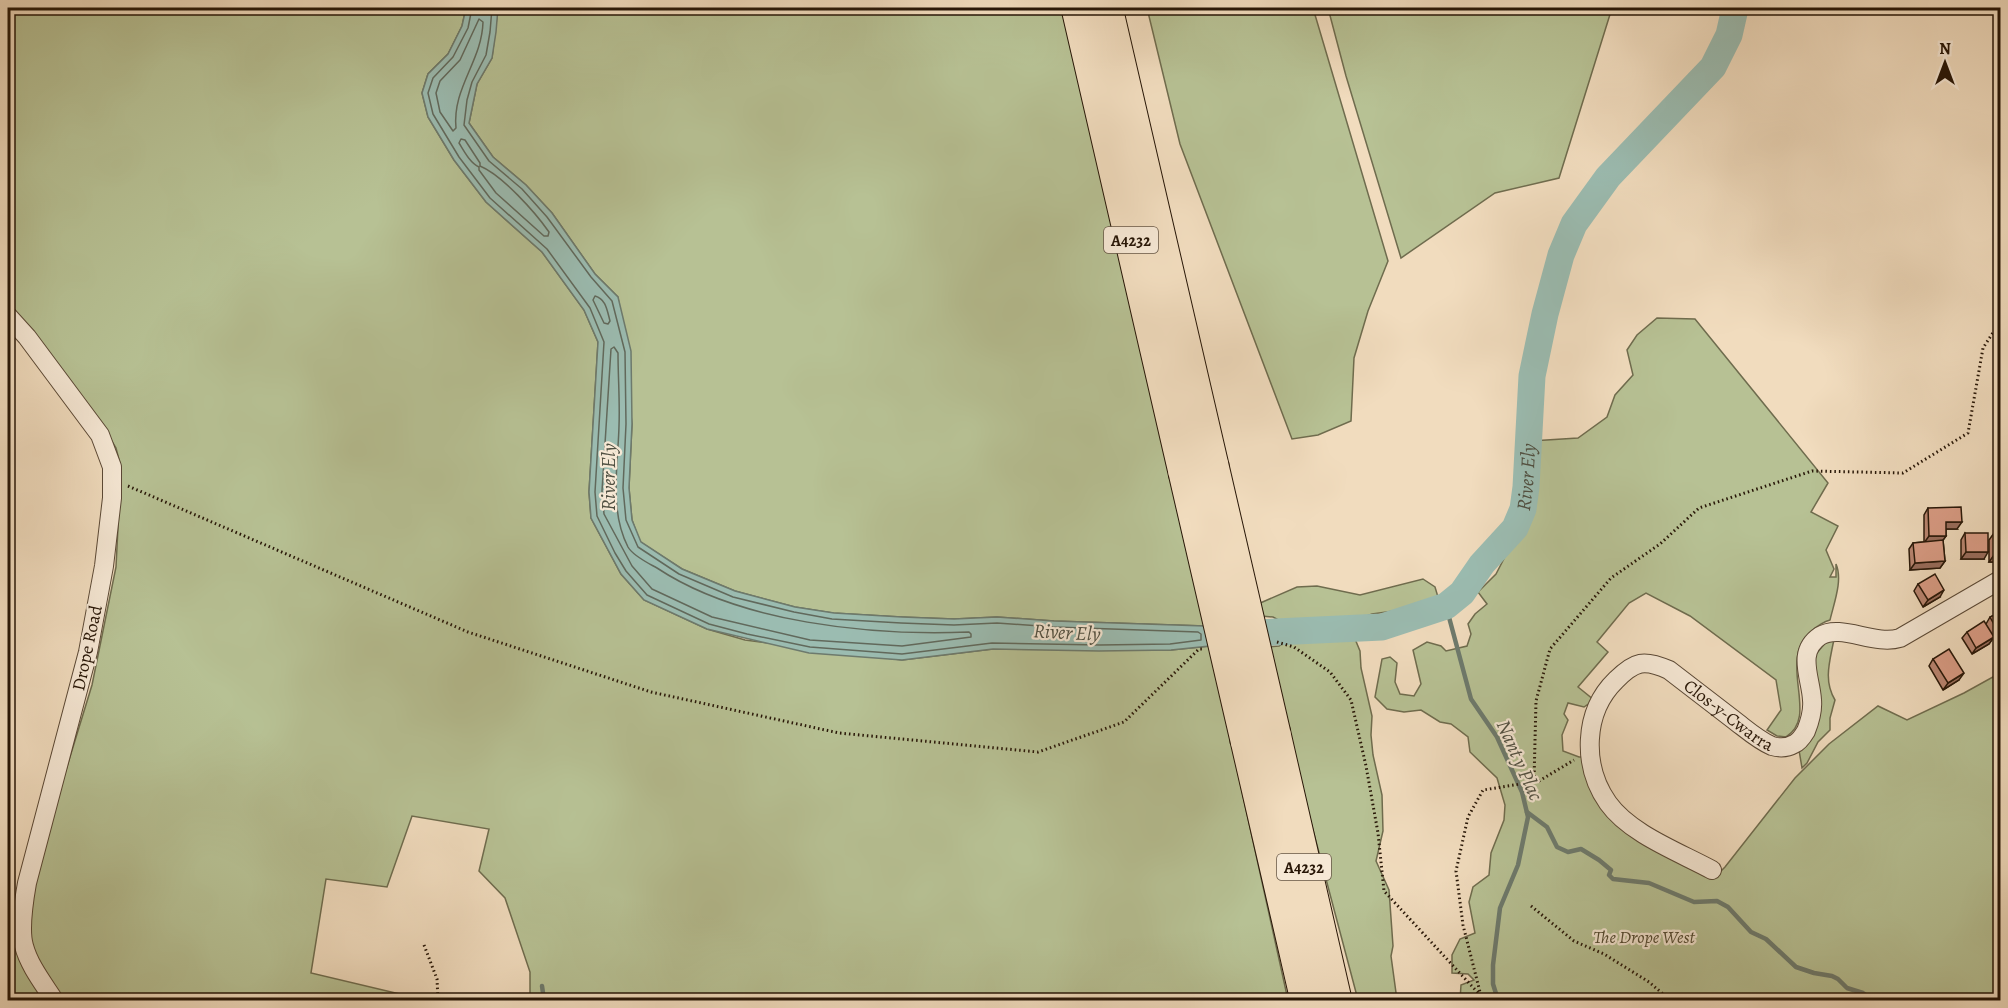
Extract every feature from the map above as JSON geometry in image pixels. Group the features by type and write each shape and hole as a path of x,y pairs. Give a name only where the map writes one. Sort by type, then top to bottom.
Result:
{"highway":[{"name":"A4232","path":"1078,8 1198,469 1260,737 1335,1000"},
{"name":"A4232","path":"1106,8 1198,469"},
{"name":"A4232","path":"1260,737 1307,1000"}],"street":[{"name":"Drope Road","path":"8,315 100,435 112,467 112,498 104,566 88,652 27,883 23,910 23,944 35,970 54,1000"},
{"name":"Clos-y-Cwarra","path":"1712,870 1636,829 1609,803 1598,784 1590,750 1590,731 1593,715 1599,702 1613,682 1630,667 1639,663 1654,664 1669,669 1755,736 1772,746 1782,748 1792,746 1804,735 1812,712 1806,655 1813,641 1827,632 1841,632 1885,641 1900,638 2001,580"}],"path":[{"path":"1533,782 1536,701 1550,649 1611,578 1660,544 1700,508 1812,471 1903,473 1968,433 1983,348 2001,322"},
{"path":"112,479 468,632 651,692 839,733 1038,752 1124,722 1199,649 1210,648"},
{"path":"1274,641 1294,647 1330,672 1351,700 1378,833 1384,891 1482,998"},
{"path":"1482,998 1463,925 1456,871 1468,818 1483,790 1539,781 1575,759"},
{"path":"1531,906 1574,941 1604,954 1650,982 1670,1000"},
{"path":"424,945 437,979 438,1000"}],"green space":[{"path":"8,8 466,8 462,26 448,54 428,74 422,93 428,117 454,160 486,202 542,252 584,310 598,342 589,492 591,518 621,574 644,600 707,629 745,640 902,660 993,649 1171,650 1210,646 1288,1000 530,1000 530,972 505,898 479,871 489,829 412,816 387,887 326,879 311,973 425,1000 62,1000 31,947 28,908 51,819 92,685 116,567 121,467 116,448 107,433 8,307"},
{"path":"498,8 1063,8 1205,626 833,613 795,607 735,591 682,569 640,542 632,520 629,488 632,424 618,297 595,274 552,213 526,185 493,157 469,123 477,84 492,58"},
{"path":"1147,8 1313,8 1388,261 1368,311 1354,358 1351,421 1318,435 1292,439 1180,144"},
{"path":"1328,8 1612,8 1559,178 1495,193 1401,258"},
{"name":"The Drope West","path":"1657,318 1695,319 1828,483 1811,512 1838,526 1826,550 1834,569 1830,577 1836,577 1836,564 1838,570 1837,592 1830,620 1810,632 1801,644 1797,658 1799,716 1795,728 1786,737 1777,736 1767,730 1781,710 1776,680 1690,616 1646,593 1629,603 1597,642 1608,652 1578,687 1594,700 1584,707 1568,703 1564,714 1568,720 1562,735 1563,751 1582,757 1583,725 1593,788 1713,879 1795,778 1829,744 1878,706 1907,720 2000,673 2000,1000 1460,1000 1461,985 1474,980 1468,974 1452,973 1452,955 1460,939 1475,933 1469,902 1473,887 1489,875 1491,853 1504,820 1505,805 1497,778 1470,752 1468,737 1451,724 1440,722 1421,710 1404,712 1387,709 1375,697 1382,659 1390,657 1397,663 1395,682 1400,694 1414,696 1421,684 1413,650 1427,642 1441,646 1446,651 1467,646 1471,634 1468,624 1475,614 1487,604 1478,592 1496,574 1510,547 1524,534 1527,524 1523,522 1531,441 1578,438 1607,417 1615,395 1633,375 1627,350 1637,335"},
{"path":"1423,579 1435,587 1438,597 1430,606 1372,614 1359,619 1284,623 1273,617 1261,616 1258,604 1297,587 1317,586 1360,595"},
{"path":"1328,633 1355,639 1360,651 1361,668 1372,716 1373,755 1382,795 1383,831 1376,861 1389,890 1393,946 1391,956 1397,1000 1358,1000 1304,796 1268,647 1279,646 1297,635"},
{"path":"1834,639 1828,678 1835,700 1830,718 1830,730 1818,742 1802,768 1799,750 1816,654 1827,641"},
{"path":"8,895 13,898 13,944 43,1000 8,1000"}],"water":[{"path":"466,8 498,8 492,58 477,84 469,123 493,157 526,185 552,213 595,274 618,297 631,351 632,424 629,488 632,520 641,542 682,569 735,591 795,607 834,613 902,617 954,619 997,617 1205,626 1210,646 1171,650 1099,651 993,649 902,660 809,653 707,629 644,600 621,574 591,518 589,492 598,342 584,310 542,252 486,202 454,160 428,117 422,93 428,74 448,54 462,26"}],"building":[{"path":"1961,507 1962,522 1946,522 1946,536 1929,536 1928,508"},
{"path":"1965,533 1988,533 1988,552 1966,552"},
{"path":"1994,533 2001,533 2001,555 1994,555"},
{"path":"1943,540 1945,561 1915,563 1913,543"},
{"path":"1935,574 1944,590 1928,600 1918,584"},
{"path":"2001,612 2001,635 2000,635 1990,617"},
{"path":"1984,621 1994,637 1976,648 1967,632"},
{"path":"1949,649 1964,673 1948,683 1933,659"}],"waterway":[{"name":"River Ely","path":"1233,634 1382,627 1446,606 1462,593 1482,564 1515,528 1523,509 1526,487 1532,376 1545,314 1561,255 1574,224 1608,177 1713,67 1729,35 1733,8"},
{"name":"Nant y Plac","path":"1446,606 1471,699 1497,737 1522,792 1528,817 1518,865 1500,908 1493,965 1493,984 1498,1000"},
{"path":"1527,812 1547,827 1557,847 1568,852 1581,849 1611,870 1609,875 1613,879 1649,883 1694,902 1717,901 1728,907 1751,932 1766,939 1796,967 1832,976 1847,988 1863,993 1873,1000"},
{"path":"542,986 544,1000"}]}
